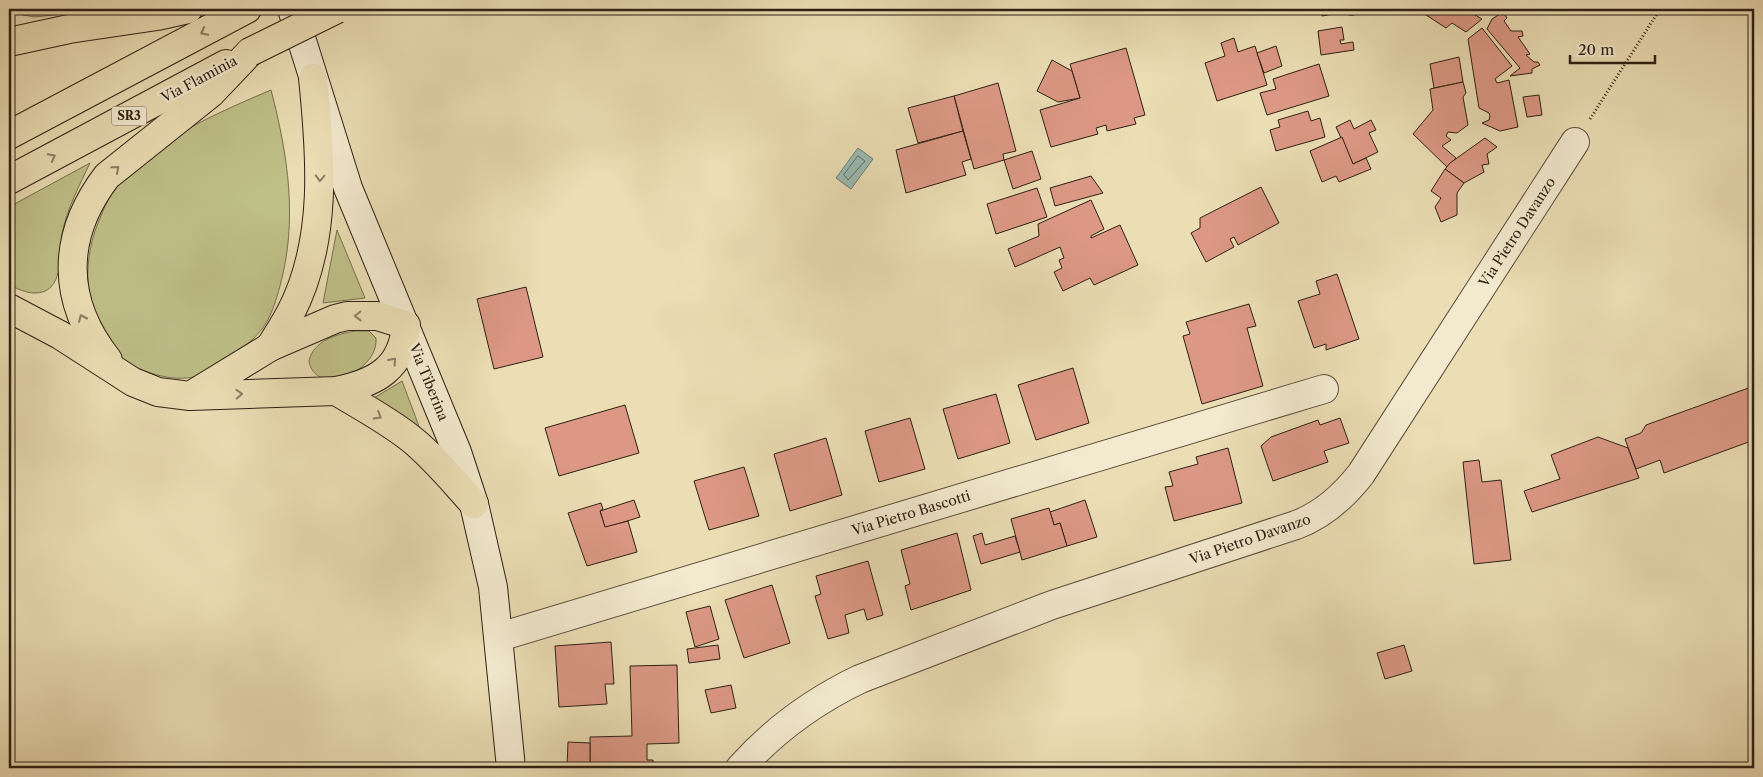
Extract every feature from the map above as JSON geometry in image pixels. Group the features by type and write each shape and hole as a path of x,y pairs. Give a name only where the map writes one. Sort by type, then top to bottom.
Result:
{"highway":[{"path":"9,42 69,29 157,16 188,9"},
{"path":"9,135 247,9"},
{"name":"Via Flaminia","path":"9,180 250,52 337,9"},
{"path":"9,23 69,29"},
{"path":"119,372 95,343 77,308 73,277 74,257 83,218 98,188 107,176 211,92 250,52"},
{"path":"270,347 300,293 311,254 316,222 320,165 313,78"},
{"path":"9,308 53,331 133,382 158,392 190,396 336,391 365,383 376,377 396,360 402,350 406,325 377,316 347,316 322,323 270,347 190,396"},
{"path":"336,391 380,416 410,438 428,454 474,504"}],"street":[{"name":"Via Tiberina","path":"292,9 354,206 406,325 457,452 474,504 489,563 499,637 511,768"},
{"name":"Via Pietro Davanzo","path":"740,768 769,739 798,716 830,694 860,679 1052,604 1296,525 1328,508 1340,498 1361,474 1575,142"},
{"name":"Via Pietro Bascotti","path":"499,637 1324,389"}],"path":[{"path":"1575,142 1660,9"}],"green space":[{"path":"9,9 109,9 35,17 23,15"},
{"path":"271,90 286,163 290,212 289,237 285,261 273,309 262,329 246,345 200,375 171,378 141,370 118,356 108,342 91,300 88,266 95,231 101,215 123,176 144,157 196,124"},
{"path":"90,163 67,216 62,234 59,271 56,280 44,292 24,291 9,285 9,207"},
{"path":"337,230 365,298 323,303"},
{"path":"369,331 376,338 374,350 368,361 358,370 334,379 322,378 314,372 309,361 315,348 341,334"},
{"path":"402,381 420,429 374,398"}],"water":[{"path":"858,148 873,159 851,189 836,178"}],"building":[{"path":"1321,9 1353,9 1354,15 1344,12 1322,16"},
{"path":"1417,9 1465,9 1482,19 1466,32 1452,23 1446,28"},
{"path":"1503,12 1507,18 1504,21 1511,31 1522,31 1523,36 1518,37 1530,54 1526,55 1540,65 1532,69 1532,73 1510,76 1520,68 1487,29 1492,19"},
{"path":"1342,27 1344,40 1340,40 1341,44 1353,42 1354,50 1321,55 1318,31"},
{"path":"1482,28 1512,66 1495,79 1497,83 1509,80 1518,127 1500,131 1482,123 1489,120 1490,116 1489,113 1479,108 1468,39"},
{"path":"1234,38 1238,52 1255,46 1267,85 1217,101 1205,63 1225,56 1221,43"},
{"path":"1276,46 1282,66 1264,73 1257,53"},
{"path":"1126,48 1145,115 1134,118 1136,124 1107,131 1106,125 1096,128 1098,134 1051,147 1040,110 1080,98 1070,64"},
{"path":"1459,57 1463,82 1434,88 1430,64"},
{"path":"1052,60 1072,71 1080,98 1058,102 1037,91"},
{"path":"1319,64 1329,96 1267,115 1260,93 1276,89 1273,79"},
{"path":"1463,82 1466,93 1463,97 1468,125 1457,133 1448,132 1446,136 1451,140 1442,146 1456,158 1447,167 1413,134 1433,110 1430,89"},
{"path":"998,83 1016,151 1003,154 1004,160 974,169 954,96"},
{"path":"1539,95 1542,115 1527,117 1523,97"},
{"path":"954,96 963,131 918,143 908,108"},
{"path":"1308,111 1311,121 1320,118 1325,137 1276,151 1270,130 1280,127 1278,120"},
{"path":"1350,120 1354,129 1371,120 1376,130 1369,133 1378,152 1353,164 1336,127"},
{"path":"963,131 971,159 962,162 966,175 906,193 896,150"},
{"path":"1342,137 1353,164 1366,158 1371,169 1339,182 1336,176 1322,182 1310,151"},
{"path":"1485,138 1497,147 1487,154 1489,164 1482,165 1484,172 1464,183 1445,169 1450,163"},
{"path":"1032,151 1041,179 1013,189 1004,160"},
{"path":"1445,169 1464,183 1457,193 1457,215 1441,222 1435,207 1441,198 1431,191"},
{"path":"1091,176 1103,193 1055,206 1050,188"},
{"path":"1261,187 1279,223 1238,245 1234,237 1230,239 1234,247 1206,262 1191,233 1200,228 1200,218"},
{"path":"1037,188 1047,217 996,234 987,204"},
{"path":"1091,200 1104,229 1091,236 1091,238 1120,225 1138,265 1094,285 1090,278 1063,291 1054,272 1062,268 1059,260 1064,258 1060,247 1015,267 1008,249 1039,236 1038,224"},
{"path":"1337,274 1359,339 1326,350 1326,344 1314,348 1298,301 1320,294 1316,281"},
{"path":"526,287 543,357 494,369 477,299"},
{"path":"1249,304 1256,326 1247,328 1263,386 1202,404 1183,336 1190,334 1186,322"},
{"path":"1073,368 1089,423 1036,440 1018,385"},
{"path":"1754,386 1754,440 1664,473 1660,460 1636,469 1625,439 1641,433 1646,425"},
{"path":"996,394 1010,443 958,459 943,409"},
{"path":"625,405 639,453 559,476 545,428"},
{"path":"910,418 925,469 879,482 865,431"},
{"path":"1340,418 1349,443 1324,451 1328,462 1273,481 1261,446 1271,437 1318,420 1320,425"},
{"path":"1598,437 1628,448 1639,478 1532,512 1524,491 1560,479 1551,455"},
{"path":"826,438 842,495 790,511 774,454"},
{"path":"1228,448 1242,503 1174,521 1165,487 1173,486 1169,472 1198,464 1196,457"},
{"path":"1479,460 1482,482 1501,480 1511,560 1474,564 1463,462"},
{"path":"744,467 759,516 709,530 694,481"},
{"path":"634,500 640,517 605,528 600,511"},
{"path":"1085,500 1097,537 1067,546 1060,523 1054,525 1050,512"},
{"path":"601,503 603,509 600,511 605,527 628,521 637,552 587,566 568,513"},
{"path":"1049,508 1054,525 1060,523 1067,546 1022,560 1011,519"},
{"path":"957,533 971,590 911,610 905,586 910,584 901,550"},
{"path":"982,533 985,545 1015,536 1020,552 981,564 973,536"},
{"path":"868,561 883,615 867,620 864,609 845,615 849,633 828,639 815,596 821,594 816,576"},
{"path":"772,585 790,643 744,658 725,600"},
{"path":"710,606 719,639 695,647 686,612"},
{"path":"611,642 614,684 605,684 607,704 559,707 555,646"},
{"path":"718,645 720,659 689,663 687,649"},
{"path":"1404,645 1412,671 1385,679 1377,653"},
{"path":"677,665 679,743 647,744 647,760 653,760 653,768 590,768 590,737 632,736 630,666"},
{"path":"731,685 736,708 711,713 705,690"},
{"path":"568,742 590,743 590,768 567,768"}]}
